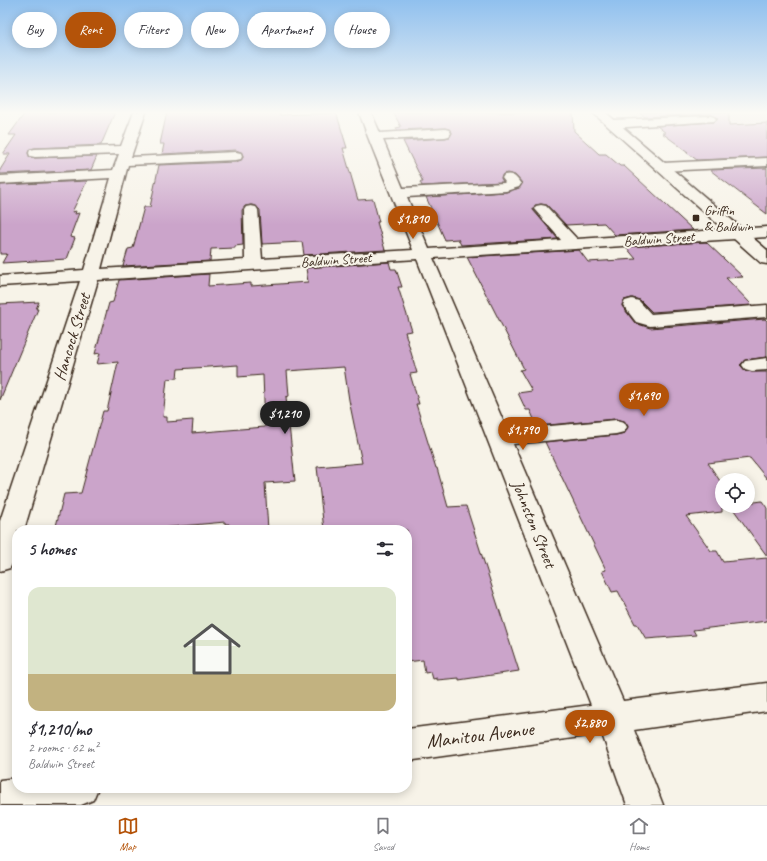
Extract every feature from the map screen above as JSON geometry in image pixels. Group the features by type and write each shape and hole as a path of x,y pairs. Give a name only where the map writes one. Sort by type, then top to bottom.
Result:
{"street":[{"name":"Hancock Street","path":"0,561 91,276 127,150"},
{"name":"Johnston Street","path":"379,150 613,718 645,805"},
{"path":"642,150 767,259"},
{"path":"35,153 123,162"},
{"path":"0,180 123,162 236,156"},
{"path":"662,167 767,162"},
{"path":"398,193 506,187 514,184 509,178"},
{"path":"541,209 573,244"},
{"path":"251,210 254,265"},
{"name":"Baldwin Street","path":"0,281 767,232"},
{"path":"632,305 643,318 650,320 767,311"},
{"path":"498,438 616,426"},
{"name":"Manitou Avenue","path":"412,744 767,697"},
{"path":"0,798 40,793"}],"building":[{"path":"6,150 30,150 28,153 30,157 35,158 97,156 91,170 0,174 0,170 10,154 3,154"},
{"path":"163,150 343,150 358,200 373,199 379,222 377,222 385,250 304,255 302,242 262,244 260,210 256,206 251,205 245,206 242,210 243,245 235,246 235,248 211,249 210,261 123,266 128,249 133,248 144,207 150,207 159,165 236,162 241,160 243,156 241,152 236,150 162,154"},
{"path":"407,150 594,150 599,154 606,154 620,166 624,166 693,230 615,235 604,223 566,225 547,205 541,204 535,205 533,210 558,239 461,245 458,239 445,240 426,197 506,192 519,188 522,183 515,175 507,173 503,174 501,177 503,182 422,186 420,182 423,182"},
{"path":"685,150 767,150 767,157 697,160 686,152 688,152"},
{"path":"767,168 767,214 710,170"},
{"path":"87,181 72,212 76,211 75,214 79,213 70,237 75,238 67,259 2,263 7,254 0,254 0,185"},
{"path":"706,242 743,277 726,278 752,305 652,312 640,300 632,298 624,300 622,306 635,323 650,328 765,319 767,321 767,357 745,360 740,365 745,370 752,372 767,372 767,479 750,458 708,463 715,474 715,513 686,516 711,551 717,551 723,562 767,558 767,621 693,630 696,635 646,639 637,624 635,624 618,591 612,592 602,571 606,570 545,442 616,435 625,433 628,426 624,421 616,419 537,426 530,410 526,410 518,393 532,391 520,370 524,369 467,257 579,250 588,262 636,259 626,247"},
{"path":"389,262 391,269 396,269 402,287 398,287 412,331 405,332 417,373 410,374 419,404 416,404 448,507 466,506 519,671 459,680 459,678 433,679 431,672 425,673 423,660 412,661 412,525 323,525 317,467 362,463 344,367 287,371 289,396 286,397 295,481 265,483 268,525 229,525 225,524 225,522 192,525 56,525 64,494 81,493 103,411 107,411 118,362 97,364 100,353 95,354 109,303 113,302 119,280 209,274 208,286 251,283 251,286 308,282 306,268","holes":["238,365 238,377 263,375 265,427 192,433 193,420 167,422 167,417 163,417 167,379 177,378 178,369"]},
{"path":"39,302 36,309 38,309 0,400 0,304"},
{"path":"762,501 767,508 767,556 736,513 755,513 755,502"}],"place":[{"name":"Griffin & Baldwin","path":"696,218"}]}
